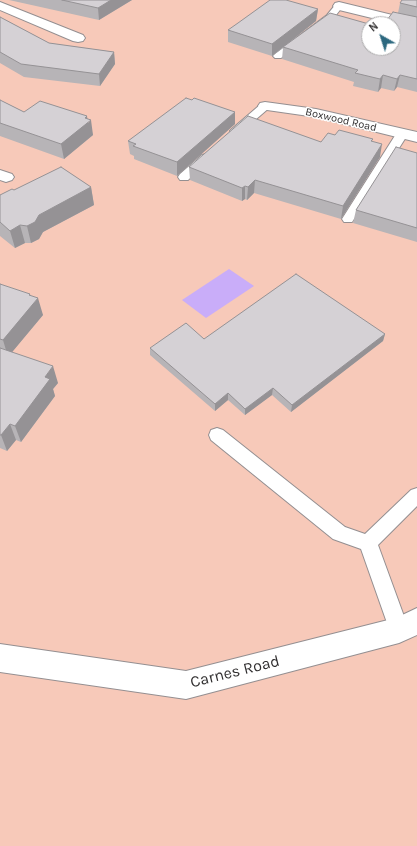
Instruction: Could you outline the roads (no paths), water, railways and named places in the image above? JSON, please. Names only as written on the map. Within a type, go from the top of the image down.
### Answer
[{"type":"street","points":[[0,6],[78,38]]},
{"type":"street","points":[[339,6],[417,25]]},
{"type":"street","name":"Boxwood Road","points":[[264,106],[316,113],[417,138]]},
{"type":"street","name":"Carnes Road","points":[[0,658],[186,685],[408,626]]},
{"type":"lane","points":[[278,56],[330,16],[339,6]]},
{"type":"lane","points":[[230,136],[264,106]]},
{"type":"lane","points":[[348,219],[402,134]]},
{"type":"lane","points":[[184,177],[213,151]]},
{"type":"lane","points":[[217,435],[340,533],[368,543],[408,626]]},
{"type":"lane","points":[[368,543],[417,495]]}]
